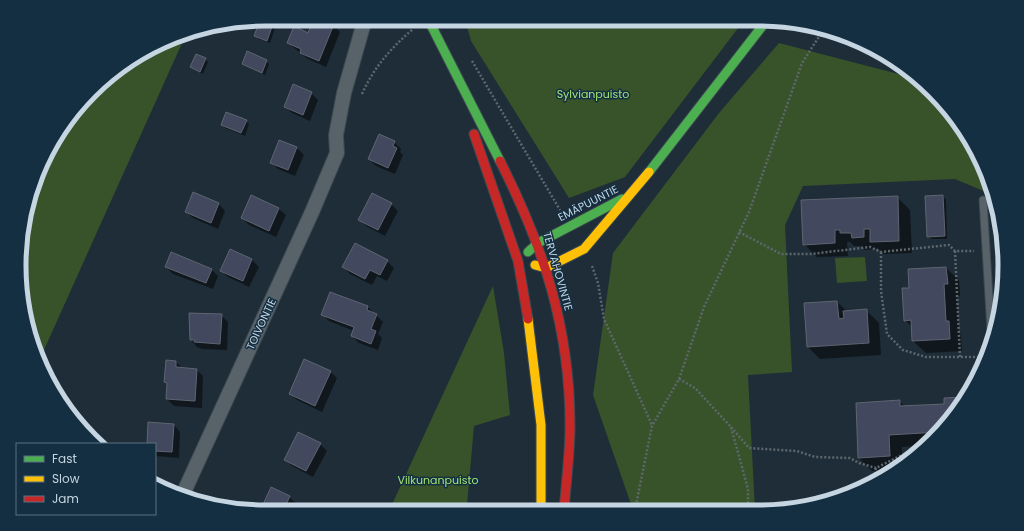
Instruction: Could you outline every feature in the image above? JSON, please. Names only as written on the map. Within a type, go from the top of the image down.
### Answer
[{"type":"main road","name":"TERVAHOVINTIE","points":[[431,26],[520,200],[538,243],[546,268],[560,323],[567,373],[570,426],[564,505]]},
{"type":"main road","name":"EMÄPUUNTIE","points":[[546,268],[584,249],[658,162],[762,26]]},
{"type":"main road","name":"TERVAHOVINTIE","points":[[447,59],[500,206],[518,261],[537,378],[541,425],[540,505]]},
{"type":"main road","name":"EMÄPUUNTIE","points":[[518,261],[538,243],[629,195]]},
{"type":"main road","points":[[518,261],[546,268]]},
{"type":"street","name":"TOIVONTIE","points":[[185,491],[309,219],[337,153],[336,135],[344,93],[363,26]]},
{"type":"lane","points":[[983,200],[991,320]]},
{"type":"path","points":[[361,95],[370,77],[384,56],[415,28]]},
{"type":"path","points":[[636,505],[652,426],[678,379],[704,306],[739,232],[775,143],[802,63],[821,34]]},
{"type":"path","points":[[471,58],[564,216]]},
{"type":"path","points":[[739,232],[781,254],[811,254],[870,248],[881,252],[949,245],[955,251],[960,358]]},
{"type":"path","points":[[955,251],[987,251]]},
{"type":"path","points":[[881,252],[881,291],[887,334],[902,350],[926,357],[980,357]]},
{"type":"path","points":[[592,264],[598,283],[604,319],[652,426]]},
{"type":"path","points":[[678,379],[695,388],[749,448],[797,451],[815,457],[850,458],[858,463],[876,468],[906,454]]},
{"type":"path","points":[[731,427],[748,489],[748,505]]},
{"type":"path","points":[[875,474],[876,468]]},
{"type":"green space","name":"Sylvianpuisto","points":[[467,26],[740,26],[625,177],[569,198],[471,41]]},
{"type":"green space","points":[[183,41],[43,353],[34,327],[28,297],[26,266],[28,234],[34,204],[44,174],[66,132],[96,96],[132,66],[174,44]]},
{"type":"green space","points":[[779,43],[905,76],[928,96],[958,132],[980,174],[986,192],[955,179],[803,186],[785,225],[792,372],[748,375],[755,505],[631,505],[593,395],[613,253],[719,113]]},
{"type":"green space","points":[[865,257],[867,281],[837,283],[835,258]]},
{"type":"green space","name":"Vilkunanpuisto","points":[[493,286],[504,353],[510,415],[474,426],[467,505],[392,505]]},
{"type":"building","points":[[272,26],[267,41],[254,36],[258,27]]},
{"type":"building","points":[[294,26],[308,33],[310,28],[304,26],[333,26],[319,61],[300,53],[301,49],[287,43]]},
{"type":"building","points":[[247,51],[267,60],[262,73],[242,64]]},
{"type":"building","points":[[196,54],[206,58],[200,72],[190,67]]},
{"type":"building","points":[[293,84],[312,92],[303,115],[284,107]]},
{"type":"building","points":[[226,112],[247,120],[241,133],[221,125]]},
{"type":"building","points":[[379,134],[395,141],[393,146],[397,148],[388,168],[368,159]]},
{"type":"building","points":[[279,140],[297,147],[288,170],[270,163]]},
{"type":"building","points":[[193,192],[219,203],[211,223],[185,212]]},
{"type":"building","points":[[372,193],[392,203],[378,230],[358,220]]},
{"type":"building","points":[[251,195],[279,208],[269,231],[241,218]]},
{"type":"building","points":[[943,195],[945,236],[927,237],[925,196]]},
{"type":"building","points":[[898,196],[899,241],[870,242],[870,229],[864,229],[864,237],[852,238],[851,233],[840,233],[840,230],[835,230],[835,243],[803,245],[801,200]]},
{"type":"building","points":[[355,243],[388,260],[380,275],[370,270],[365,279],[342,267]]},
{"type":"building","points":[[230,249],[252,259],[243,281],[220,271]]},
{"type":"building","points":[[171,252],[212,269],[206,283],[165,267]]},
{"type":"building","points":[[946,267],[948,284],[944,284],[946,321],[949,321],[950,339],[912,341],[911,320],[904,321],[902,288],[909,288],[908,269]]},
{"type":"building","points":[[330,292],[368,306],[367,310],[377,314],[371,329],[376,331],[371,344],[351,336],[354,327],[321,315]]},
{"type":"building","points":[[837,301],[839,319],[844,318],[843,311],[867,309],[869,343],[807,347],[804,303]]},
{"type":"building","points":[[189,313],[222,314],[220,344],[194,342],[195,340],[190,340]]},
{"type":"building","points":[[304,359],[331,371],[315,406],[289,394]]},
{"type":"building","points":[[166,360],[176,361],[176,367],[197,369],[195,401],[166,399],[167,383],[164,382]]},
{"type":"building","points":[[959,397],[930,433],[889,435],[890,456],[858,458],[856,403],[900,400],[900,406],[944,404],[944,398]]},
{"type":"building","points":[[148,422],[174,424],[172,452],[156,451],[156,443],[147,443]]},
{"type":"building","points":[[298,432],[321,443],[306,471],[284,460]]},
{"type":"building","points":[[271,487],[290,496],[286,505],[263,505]]},
{"type":"traffic: fast","points":[[432,26],[500,161]]},
{"type":"traffic: fast","points":[[649,172],[762,26]]},
{"type":"traffic: fast","points":[[528,252],[538,243],[622,199]]},
{"type":"traffic: slow","points":[[535,265],[546,268],[584,249],[649,172]]},
{"type":"traffic: slow","points":[[528,319],[541,425],[541,505]]},
{"type":"traffic: jam","points":[[474,134],[518,261],[528,319]]},
{"type":"traffic: jam","points":[[500,161],[530,225],[552,289],[559,322],[569,390],[569,458],[565,505]]}]
